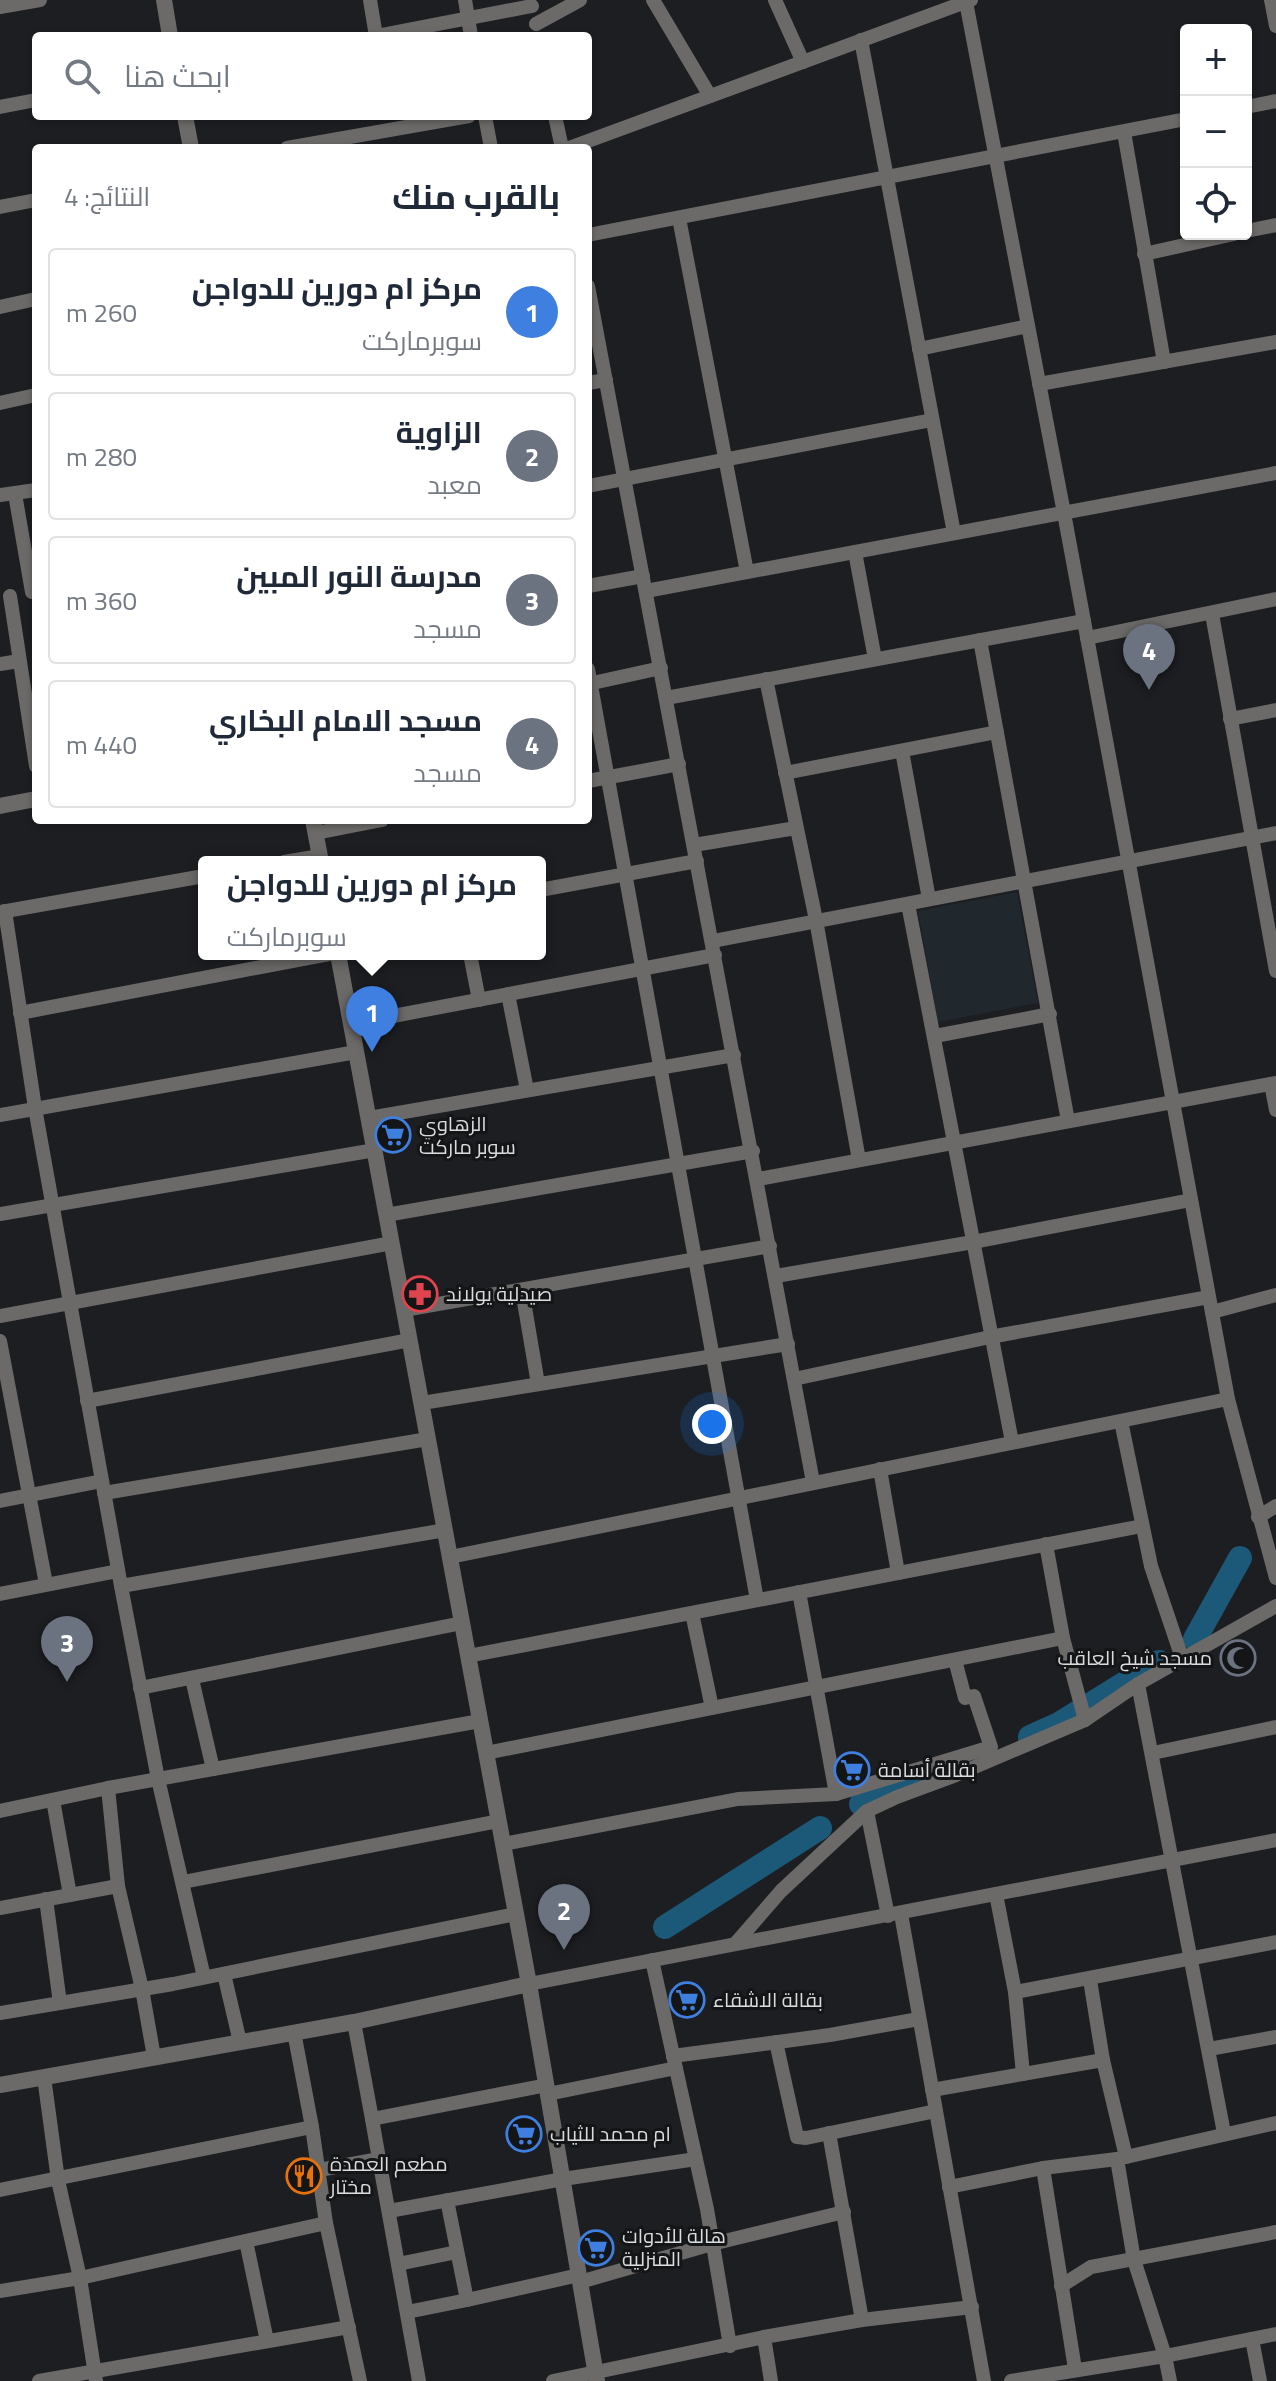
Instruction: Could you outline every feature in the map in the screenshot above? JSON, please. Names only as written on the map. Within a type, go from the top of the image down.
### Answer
[{"type":"street","points":[[0,7],[40,0]]},
{"type":"street","points":[[164,0],[169,32]]},
{"type":"street","points":[[370,0],[375,32]]},
{"type":"street","points":[[465,0],[470,32]]},
{"type":"street","points":[[399,32],[468,20],[532,3],[538,30],[580,0]]},
{"type":"street","points":[[653,0],[710,96]]},
{"type":"street","points":[[775,0],[803,62]]},
{"type":"street","points":[[1271,0],[1276,26]]},
{"type":"street","points":[[580,144],[968,1],[1228,1399],[1276,1576]]},
{"type":"street","points":[[861,40],[954,533]]},
{"type":"street","points":[[0,107],[32,101]]},
{"type":"street","points":[[1252,106],[1276,101]]},
{"type":"street","points":[[186,120],[190,144]]},
{"type":"street","points":[[310,144],[446,120]]},
{"type":"street","points":[[486,120],[490,144]]},
{"type":"street","points":[[556,120],[561,144]]},
{"type":"street","points":[[592,234],[1180,120]]},
{"type":"street","points":[[1124,132],[1164,362]]},
{"type":"street","points":[[0,207],[32,201]]},
{"type":"street","points":[[679,218],[747,572]]},
{"type":"street","points":[[1252,230],[1276,225]]},
{"type":"street","points":[[1144,254],[1207,240]]},
{"type":"street","points":[[0,307],[32,300]]},
{"type":"street","points":[[592,307],[813,1482]]},
{"type":"street","points":[[919,349],[1028,326]]},
{"type":"street","points":[[1039,384],[1276,342]]},
{"type":"street","points":[[592,382],[606,380]]},
{"type":"street","points":[[0,403],[32,396]]},
{"type":"street","points":[[592,485],[932,420]]},
{"type":"street","points":[[646,591],[1276,473]]},
{"type":"street","points":[[32,491],[8,495],[32,585]]},
{"type":"street","points":[[855,552],[875,659]]},
{"type":"street","points":[[592,585],[643,576]]},
{"type":"street","points":[[32,592],[5,598],[30,697],[32,720]]},
{"type":"street","points":[[1087,638],[1276,599]]},
{"type":"street","points":[[1212,614],[1275,961]]},
{"type":"street","points":[[666,698],[1084,621]]},
{"type":"street","points":[[980,640],[1068,1121]]},
{"type":"street","points":[[0,664],[19,661]]},
{"type":"street","points":[[592,678],[661,668]]},
{"type":"street","points":[[766,679],[816,920],[859,1160]]},
{"type":"street","points":[[592,694],[757,1600]]},
{"type":"street","points":[[1230,719],[1276,710]]},
{"type":"street","points":[[785,773],[997,732]]},
{"type":"street","points":[[902,751],[929,899]]},
{"type":"street","points":[[592,780],[679,764]]},
{"type":"street","points":[[0,806],[32,800]]},
{"type":"street","points":[[320,856],[315,826],[337,824]]},
{"type":"street","points":[[694,845],[796,828]]},
{"type":"street","points":[[351,1024],[642,968],[816,920],[1276,833]]},
{"type":"street","points":[[546,889],[697,861]]},
{"type":"street","points":[[198,877],[2,912],[69,1303],[140,1688],[204,1977]]},
{"type":"street","points":[[908,904],[1012,1442]]},
{"type":"street","points":[[20,1013],[298,960]]},
{"type":"street","points":[[339,960],[504,1844],[597,2376]]},
{"type":"street","points":[[471,960],[479,1000]]},
{"type":"street","points":[[508,994],[527,1090]]},
{"type":"street","points":[[935,1036],[1050,1014]]},
{"type":"street","points":[[0,1115],[356,1052]]},
{"type":"street","points":[[369,1118],[734,1055]]},
{"type":"street","points":[[758,1179],[1273,1084],[1276,1110]]},
{"type":"street","points":[[0,1214],[375,1150]]},
{"type":"street","points":[[386,1215],[753,1151]]},
{"type":"street","points":[[776,1276],[1191,1200]]},
{"type":"street","points":[[0,1316],[392,1243]]},
{"type":"street","points":[[404,1310],[770,1246]]},
{"type":"street","points":[[522,1290],[538,1384]]},
{"type":"street","points":[[794,1379],[990,1337],[1276,1295]]},
{"type":"street","points":[[87,1401],[410,1340]]},
{"type":"street","points":[[0,1341],[46,1584]]},
{"type":"street","points":[[422,1403],[788,1344]]},
{"type":"street","points":[[450,1557],[1228,1399]]},
{"type":"street","points":[[1121,1421],[1151,1566],[1182,1658]]},
{"type":"street","points":[[0,1501],[27,1494],[103,1487],[428,1439]]},
{"type":"street","points":[[880,1469],[898,1573]]},
{"type":"street","points":[[1258,1517],[1276,1506]]},
{"type":"street","points":[[468,1656],[1142,1526]]},
{"type":"street","points":[[0,1594],[46,1584],[120,1578],[445,1530]]},
{"type":"street","points":[[1046,1544],[1063,1638],[1085,1720]]},
{"type":"street","points":[[799,1592],[836,1794]]},
{"type":"street","points":[[735,1944],[781,1891],[867,1811],[1085,1720],[1138,1684],[1276,1606]]},
{"type":"street","points":[[692,1613],[712,1708]]},
{"type":"street","points":[[140,1688],[462,1623]]},
{"type":"street","points":[[486,1753],[1063,1638]]},
{"type":"street","points":[[504,1844],[738,1799],[836,1794],[991,1747],[974,1696],[965,1698],[955,1660]]},
{"type":"street","points":[[192,1679],[213,1769]]},
{"type":"street","points":[[1138,1684],[1224,2133]]},
{"type":"street","points":[[0,1811],[108,1788],[480,1721]]},
{"type":"street","points":[[1153,1753],[1276,1727]]},
{"type":"street","points":[[108,1788],[118,1886],[154,2057]]},
{"type":"street","points":[[53,1800],[70,1895]]},
{"type":"street","points":[[867,1811],[919,2019],[984,2381]]},
{"type":"street","points":[[183,1882],[499,1821]]},
{"type":"street","points":[[0,2085],[354,2022],[529,1984],[1276,1840]]},
{"type":"street","points":[[0,1908],[118,1886]]},
{"type":"street","points":[[996,1894],[1015,1992],[1023,2074]]},
{"type":"street","points":[[46,1899],[60,2003]]},
{"type":"street","points":[[0,2013],[224,1974],[516,1914]]},
{"type":"street","points":[[1015,1992],[1276,1942]]},
{"type":"street","points":[[652,1960],[696,2159],[730,2346]]},
{"type":"street","points":[[224,1974],[240,2042]]},
{"type":"street","points":[[1090,1980],[1122,2158],[1134,2260],[1170,2381]]},
{"type":"street","points":[[372,2119],[547,2089],[776,2042],[919,2019]]},
{"type":"street","points":[[354,2022],[419,2381]]},
{"type":"street","points":[[294,2032],[326,2223],[360,2381]]},
{"type":"street","points":[[1209,2049],[1276,2037]]},
{"type":"street","points":[[776,2042],[797,2137],[806,2138],[936,2111]]},
{"type":"street","points":[[932,2090],[1103,2060]]},
{"type":"street","points":[[44,2077],[58,2180],[80,2278],[95,2376]]},
{"type":"street","points":[[949,2187],[1043,2168],[1122,2158],[1276,2123]]},
{"type":"street","points":[[0,2190],[312,2127]]},
{"type":"street","points":[[829,2133],[862,2320]]},
{"type":"street","points":[[319,2170],[379,2159]]},
{"type":"street","points":[[389,2211],[563,2179],[696,2159]]},
{"type":"street","points":[[1043,2168],[1075,2369]]},
{"type":"street","points":[[447,2200],[467,2300]]},
{"type":"street","points":[[407,2312],[580,2278],[844,2212]]},
{"type":"street","points":[[0,2291],[80,2278],[326,2223]]},
{"type":"street","points":[[1061,2286],[1091,2267],[1276,2232]]},
{"type":"street","points":[[246,2241],[267,2341]]},
{"type":"street","points":[[398,2264],[457,2252]]},
{"type":"street","points":[[553,2381],[597,2376],[764,2337],[862,2320],[972,2307]]},
{"type":"street","points":[[39,2381],[95,2376],[349,2327]]},
{"type":"street","points":[[1011,2381],[1276,2334]]},
{"type":"street","points":[[764,2337],[771,2381]]},
{"type":"street","points":[[1252,2339],[1260,2381]]},
{"type":"shaded area","points":[[1017,892],[1038,1003],[938,1022],[918,911]]},
{"type":"waterway","points":[[1195,1639],[1240,1558]]},
{"type":"waterway","points":[[1030,1737],[1059,1724],[1159,1662]]},
{"type":"waterway","points":[[861,1804],[915,1784]]},
{"type":"waterway","points":[[665,1927],[820,1828]]},
{"type":"place","name":"مسجد الامام البخاري","points":[[1149,690]]},
{"type":"place","name":"مركز ام دورين للدواجن","points":[[372,1052]]},
{"type":"place","name":"الزهاوي سوبر ماركت","points":[[393,1135]]},
{"type":"place","name":"صيدلية يولاند","points":[[420,1294]]},
{"type":"place","name":"مسجد شيخ العاقب","points":[[1238,1658]]},
{"type":"place","name":"مدرسة النور المبين","points":[[67,1682]]},
{"type":"place","name":"بقالة أسامة","points":[[852,1770]]},
{"type":"place","name":"الزاوية","points":[[564,1950]]},
{"type":"place","name":"بقالة الاشقاء","points":[[687,2000]]},
{"type":"place","name":"ام محمد للثياب","points":[[524,2134]]},
{"type":"place","name":"مطعم العمدة مختار","points":[[304,2176]]},
{"type":"place","name":"هالة للأدوات المنزلية","points":[[596,2248]]}]
